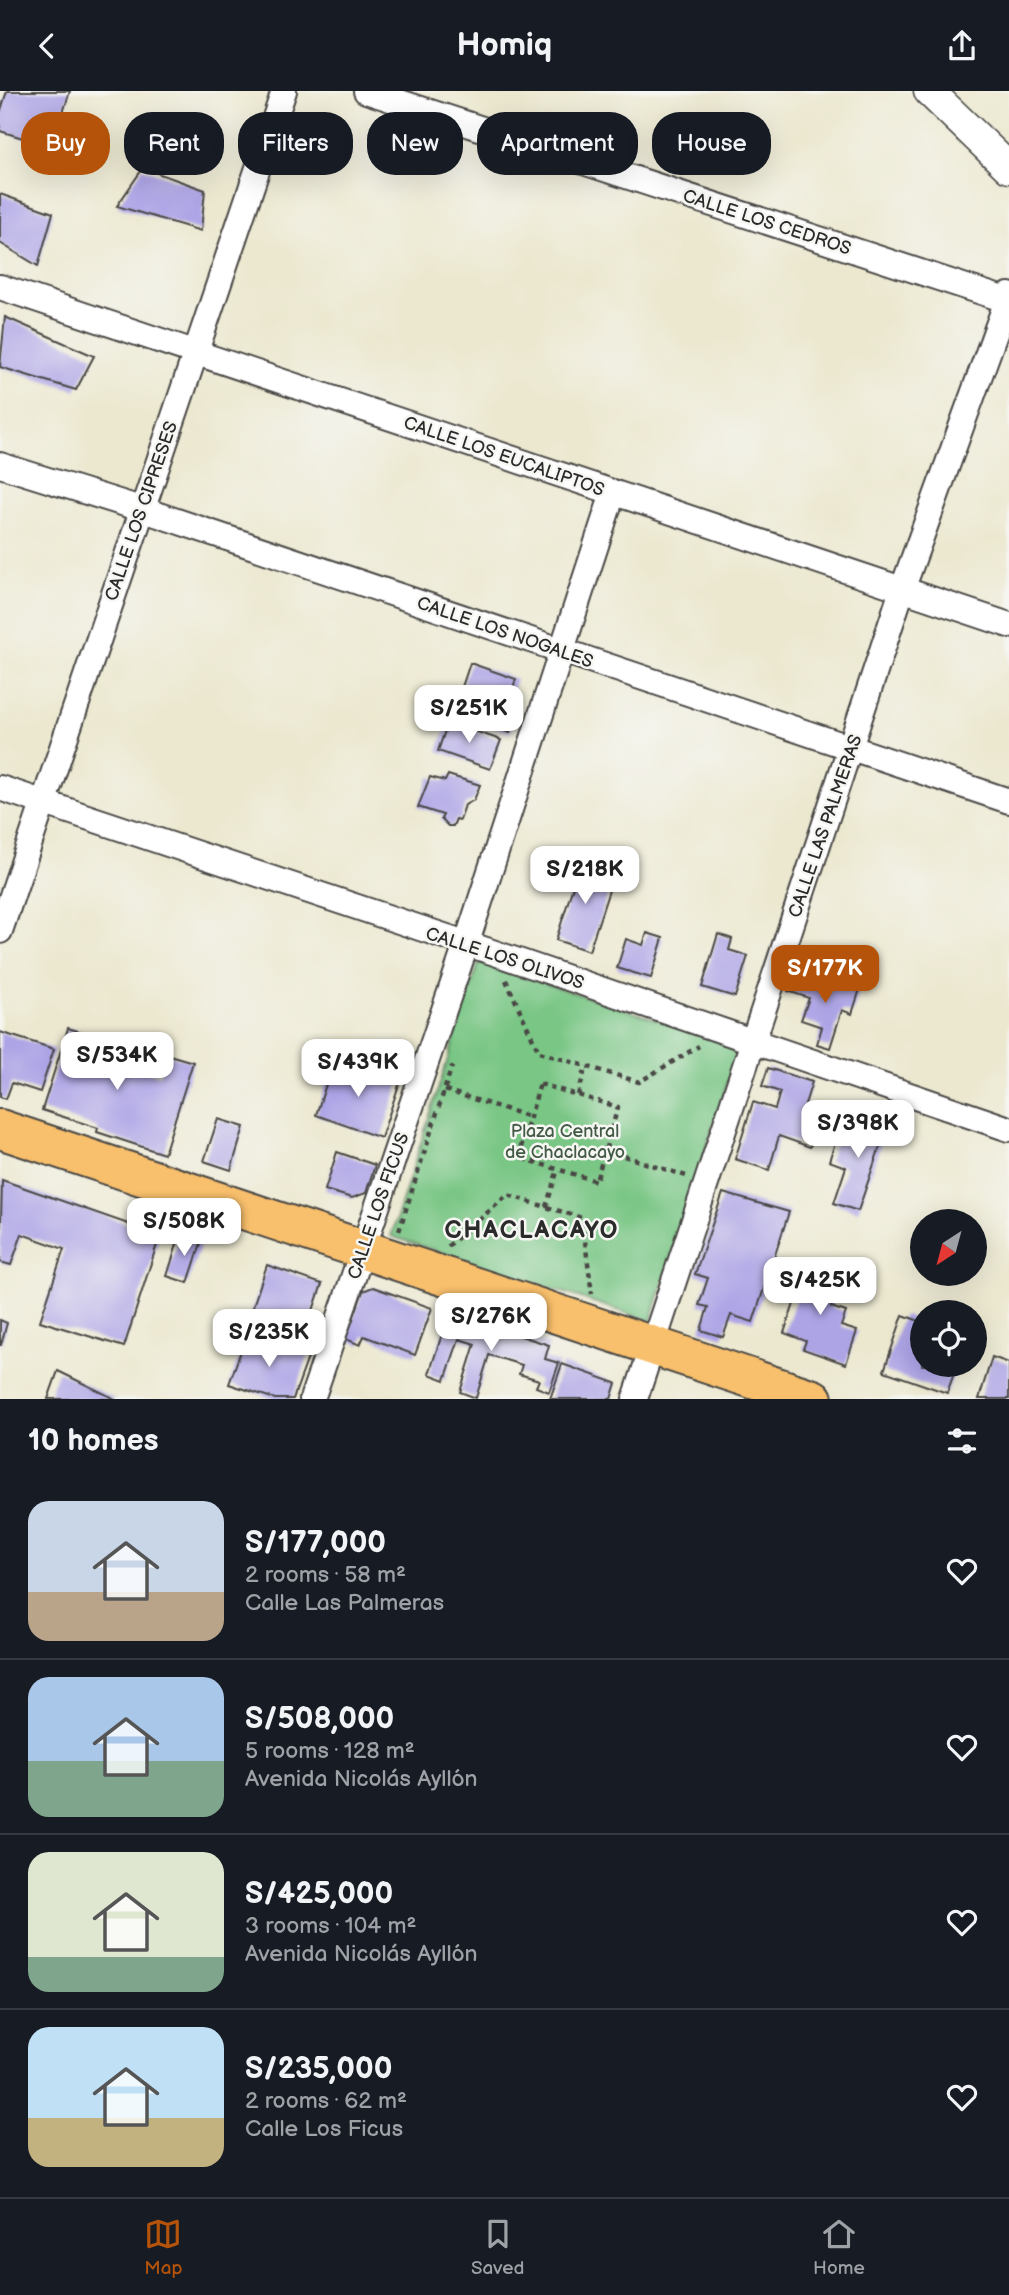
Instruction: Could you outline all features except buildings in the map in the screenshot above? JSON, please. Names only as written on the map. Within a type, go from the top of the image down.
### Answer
[{"type":"highway","points":[[0,1129],[813,1399]]},
{"type":"street","name":"CALLE LOS CIPRESES","points":[[0,931],[41,802],[197,353],[284,91]]},
{"type":"street","name":"CALLE LOS CEDROS","points":[[366,91],[1008,298]]},
{"type":"street","points":[[929,91],[1009,168]]},
{"type":"street","name":"CALLE LOS EUCALIPTOS","points":[[0,287],[1009,625]]},
{"type":"street","name":"CALLE LAS PALMERAS","points":[[635,1399],[902,590],[1008,298]]},
{"type":"street","name":"CALLE LOS NOGALES","points":[[0,465],[141,509],[1009,801]]},
{"type":"street","name":"CALLE LOS FICUS","points":[[312,1399],[467,945],[613,493]]},
{"type":"street","name":"CALLE LOS OLIVOS","points":[[0,788],[1009,1129]]},
{"type":"path","points":[[517,981],[505,977],[539,1052],[639,1082],[706,1042],[694,1038]]},
{"type":"path","points":[[411,1235],[399,1232],[453,1063]]},
{"type":"path","points":[[578,1095],[586,1066]]},
{"type":"path","points":[[540,1084],[618,1107],[596,1181],[518,1157],[530,1117],[540,1084]]},
{"type":"path","points":[[445,1090],[530,1117]]},
{"type":"path","points":[[605,1150],[690,1178]]},
{"type":"path","points":[[546,1207],[558,1169]]},
{"type":"path","points":[[460,1251],[446,1247],[508,1195],[582,1218],[592,1294]]},
{"type":"path","points":[[579,1290],[603,1298]]},
{"type":"green space","name":"Plaza Central de Chaclacayo","points":[[479,962],[739,1046],[651,1321],[391,1236]]},
{"type":"district","name":"CHACLACAYO","points":[[532,1230]]}]
